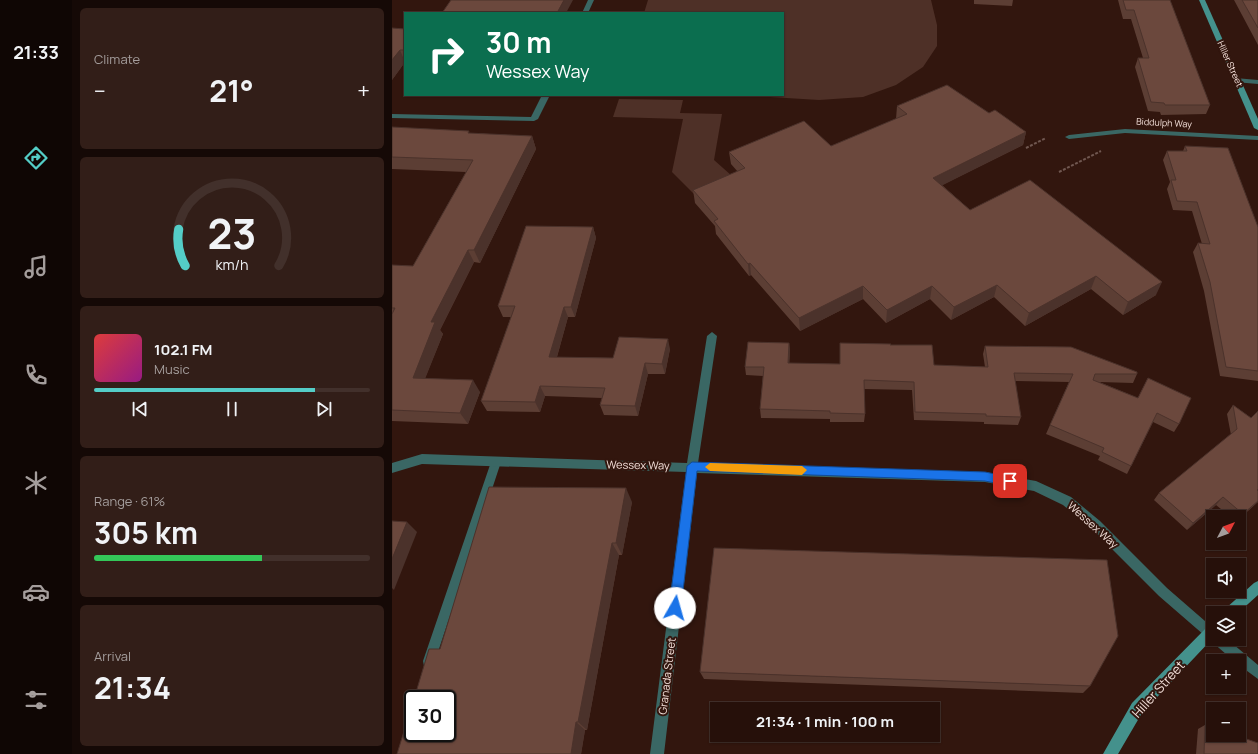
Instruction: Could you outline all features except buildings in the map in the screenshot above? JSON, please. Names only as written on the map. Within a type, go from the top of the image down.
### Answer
[{"type":"street","points":[[585,12],[591,0]]},
{"type":"street","name":"Hiller Street","points":[[1202,0],[1258,128]]},
{"type":"street","points":[[1238,80],[1258,82]]},
{"type":"street","points":[[392,116],[534,119],[546,96]]},
{"type":"street","name":"Biddulph Way","points":[[1069,137],[1125,132],[1258,138]]},
{"type":"street","name":"Granada Street","points":[[657,754],[692,466],[712,336]]},
{"type":"street","name":"Wessex Way","points":[[392,468],[422,459],[692,466],[985,477],[1036,486],[1067,501],[1096,525],[1163,592],[1206,628]]},
{"type":"street","points":[[426,670],[496,462]]},
{"type":"street","points":[[1237,606],[1258,587]]},
{"type":"street","name":"Hiller Street","points":[[1110,754],[1137,708],[1206,641]]},
{"type":"street","name":"Wessex Way","points":[[1227,646],[1258,672]]},
{"type":"path","points":[[1026,148],[1046,138]]},
{"type":"path","points":[[1059,172],[1104,149]]},
{"type":"shaded area","points":[[648,0],[931,0],[937,25],[937,46],[923,67],[896,85],[863,97],[819,100],[752,96],[784,96],[784,12],[644,12]]},
{"type":"shaded area","points":[[619,99],[683,100],[680,113],[722,114],[714,160],[732,176],[694,194],[672,172],[683,119],[613,117]]},
{"type":"slow traffic","points":[[710,467],[802,470]]},
{"type":"route","points":[[675,608],[692,466],[985,477],[1010,481]]}]
